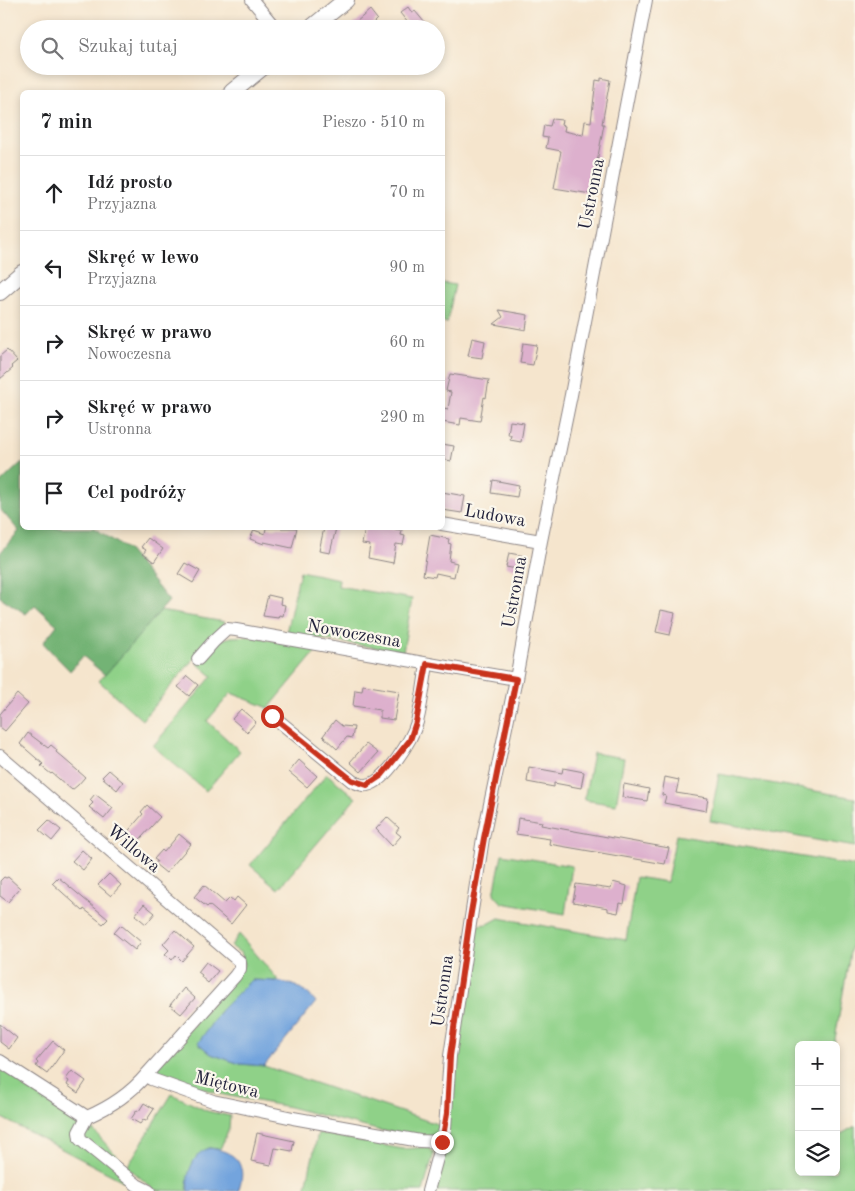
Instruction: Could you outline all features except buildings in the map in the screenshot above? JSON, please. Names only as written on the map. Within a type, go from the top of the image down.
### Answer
[{"type":"main road","points":[[321,20],[346,0]]},
{"type":"main road","points":[[234,90],[253,75]]},
{"type":"main road","points":[[1,288],[20,274]]},
{"type":"street","points":[[252,0],[269,20]]},
{"type":"street","name":"Ustronna","points":[[428,1191],[442,1142],[447,1113],[450,1056],[470,918],[484,838],[571,396],[646,0]]},
{"type":"street","name":"Ludowa","points":[[445,525],[541,541]]},
{"type":"street","name":"Nowoczesna","points":[[198,659],[227,630],[516,679]]},
{"type":"street","points":[[269,713],[352,780],[367,785],[382,775],[410,740],[416,722],[427,664]]},
{"type":"street","name":"Willowa","points":[[0,756],[240,962],[240,969],[235,976],[146,1075]]},
{"type":"street","points":[[0,1061],[87,1117]]},
{"type":"street","points":[[146,1075],[139,1084],[114,1103],[87,1117],[79,1132],[80,1139],[137,1185],[148,1191]]},
{"type":"street","name":"Miętowa","points":[[146,1075],[188,1093],[213,1101],[293,1118],[420,1141],[442,1142]]},
{"type":"green space","points":[[445,283],[455,285],[447,323],[445,322]]},
{"type":"green space","points":[[20,464],[20,530],[97,530],[127,549],[169,601],[105,675],[83,656],[70,671],[43,643],[57,625],[35,605],[26,614],[0,597],[0,553],[19,531],[0,509],[0,483]]},
{"type":"green space","points":[[300,571],[339,579],[338,586],[412,599],[403,652],[286,633]]},
{"type":"green space","points":[[160,611],[225,622],[142,720],[99,681]]},
{"type":"green space","points":[[251,636],[318,649],[269,708],[231,693],[207,721],[240,751],[206,791],[153,746],[212,676],[198,664],[218,641],[231,637]]},
{"type":"green space","points":[[593,753],[624,758],[616,805],[584,800]]},
{"type":"green space","points":[[327,774],[356,798],[278,889],[250,865]]},
{"type":"green space","points":[[719,774],[855,798],[855,847],[710,821]]},
{"type":"green space","points":[[676,835],[855,866],[855,924],[835,1041],[795,1041],[795,1176],[840,1176],[840,1135],[855,1126],[855,1191],[433,1191],[476,925],[488,924],[499,918],[626,940],[636,877],[667,882]]},
{"type":"green space","points":[[502,854],[572,866],[565,914],[502,903],[494,894]]},
{"type":"green space","points":[[239,934],[279,981],[251,980],[221,1010],[199,1043],[211,1054],[240,1064],[264,1066],[440,1125],[438,1131],[430,1138],[377,1130],[289,1107],[224,1095],[194,1086],[176,1085],[155,1075],[155,1070],[244,965],[242,954],[231,946]]},
{"type":"green space","points":[[0,1067],[94,1131],[127,1167],[172,1094],[207,1111],[230,1116],[229,1129],[220,1149],[209,1148],[187,1187],[189,1191],[154,1190],[128,1167],[125,1182],[0,1117]]},
{"type":"green space","points":[[318,1133],[403,1149],[428,1147],[434,1153],[423,1191],[305,1191]]},
{"type":"water","points":[[251,980],[287,983],[302,989],[316,1002],[264,1066],[240,1064],[211,1054],[198,1043],[221,1010]]},
{"type":"water","points":[[209,1148],[226,1152],[237,1160],[241,1166],[242,1173],[238,1191],[189,1191],[187,1181],[192,1165],[201,1152]]},
{"type":"route","points":[[272,716],[352,780],[367,785],[382,775],[410,740],[416,722],[427,664],[516,679],[470,918],[450,1056],[447,1113],[442,1142]]}]
